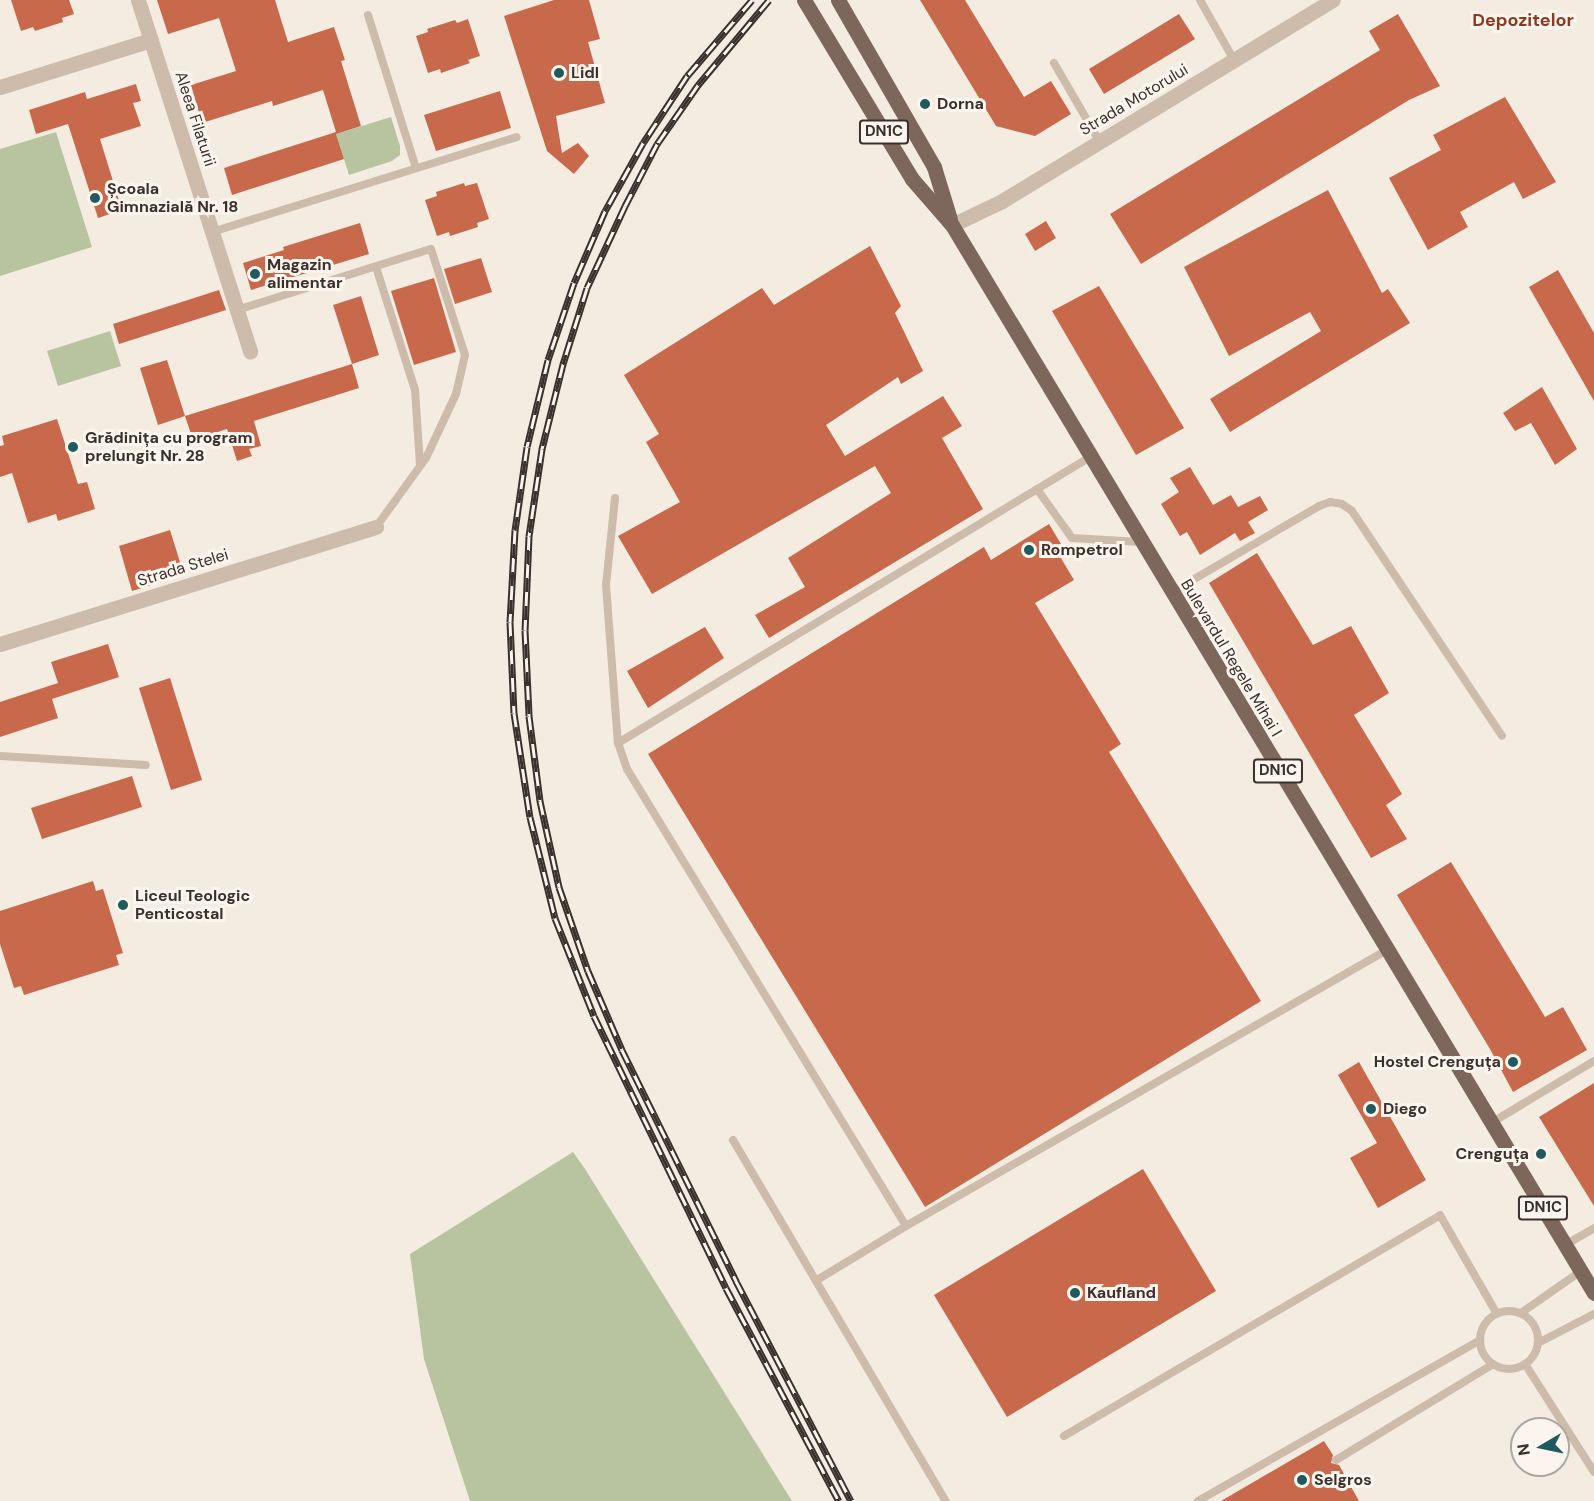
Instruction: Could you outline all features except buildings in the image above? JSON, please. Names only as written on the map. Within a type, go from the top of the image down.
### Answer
[{"type":"main road","name":"Bulevardul Regele Mihai I","points":[[804,0],[912,179],[952,225],[1594,1293]]},
{"type":"main road","name":"Bulevardul Regele Mihai I","points":[[838,0],[934,167],[952,225]]},
{"type":"street","name":"Aleea Filaturii","points":[[138,0],[250,352]]},
{"type":"street","name":"Strada Motorului","points":[[952,225],[1002,201],[1333,0]]},
{"type":"street","points":[[0,87],[151,40]]},
{"type":"street","name":"Strada Stelei","points":[[0,644],[376,527]]},
{"type":"lane","points":[[1200,0],[1234,60]]},
{"type":"lane","points":[[368,15],[416,168]]},
{"type":"lane","points":[[1054,63],[1100,142]]},
{"type":"lane","points":[[212,232],[517,137]]},
{"type":"lane","points":[[237,310],[432,249],[461,335],[465,355],[456,394],[420,465],[376,527]]},
{"type":"lane","points":[[376,267],[415,390],[420,465]]},
{"type":"lane","points":[[618,743],[1090,457]]},
{"type":"lane","points":[[1037,489],[1072,538],[1141,542]]},
{"type":"lane","points":[[615,498],[606,585],[618,743],[627,770],[906,1226]]},
{"type":"lane","points":[[1171,592],[1320,506],[1330,502],[1342,504],[1352,511],[1502,736]]},
{"type":"lane","points":[[0,756],[146,765]]},
{"type":"lane","points":[[817,1280],[906,1226],[1387,950]]},
{"type":"lane","points":[[1491,1123],[1594,1061]]},
{"type":"lane","points":[[733,1140],[946,1501]]},
{"type":"lane","points":[[1064,1436],[1440,1215],[1497,1314]]},
{"type":"lane","points":[[1565,1245],[1594,1228]]},
{"type":"lane","points":[[1521,1313],[1581,1271]]},
{"type":"lane","points":[[1506,1311],[1521,1313],[1531,1320],[1537,1330],[1538,1343],[1534,1355],[1526,1364],[1509,1369],[1493,1364],[1484,1354],[1480,1340],[1483,1326],[1497,1314],[1506,1311]]},
{"type":"lane","points":[[1538,1343],[1594,1314]]},
{"type":"lane","points":[[1198,1501],[1480,1340]]},
{"type":"lane","points":[[1336,1460],[1493,1364]]},
{"type":"lane","points":[[1526,1364],[1594,1472]]},
{"type":"green space","points":[[391,117],[400,146],[400,155],[392,161],[349,175],[336,134]]},
{"type":"green space","points":[[56,132],[92,247],[0,276],[0,149]]},
{"type":"green space","points":[[110,331],[121,366],[58,386],[47,351]]},
{"type":"green space","points":[[573,1152],[792,1501],[470,1501],[424,1359],[410,1254]]},
{"type":"railway","points":[[752,0],[687,76],[643,143],[605,211],[574,283],[548,360],[527,447],[515,530],[510,622],[514,713],[530,817],[555,918],[594,1016],[726,1288],[839,1501]]},
{"type":"railway","points":[[769,0],[698,85],[657,144],[587,288],[563,364],[542,449],[529,536],[525,630],[529,716],[540,801],[559,887],[588,971],[622,1050],[736,1281],[851,1501]]},
{"type":"place","name":"Lidl","points":[[559,73]]},
{"type":"place","name":"Dorna","points":[[925,104]]},
{"type":"place","name":"Școala Gimnazială Nr. 18","points":[[95,198]]},
{"type":"place","name":"Magazin alimentar","points":[[255,274]]},
{"type":"place","name":"Grădinița cu program prelungit Nr. 28","points":[[73,447]]},
{"type":"place","name":"Rompetrol","points":[[1029,550]]},
{"type":"place","name":"Liceul Teologic Penticostal","points":[[123,905]]},
{"type":"place","name":"Hostel Crenguța","points":[[1513,1062]]},
{"type":"place","name":"Diego","points":[[1371,1109]]},
{"type":"place","name":"Crenguța","points":[[1541,1154]]},
{"type":"place","name":"Kaufland","points":[[1075,1293]]},
{"type":"place","name":"Selgros","points":[[1302,1480]]},
{"type":"district","name":"Depozitelor","points":[[1523,20]]}]
